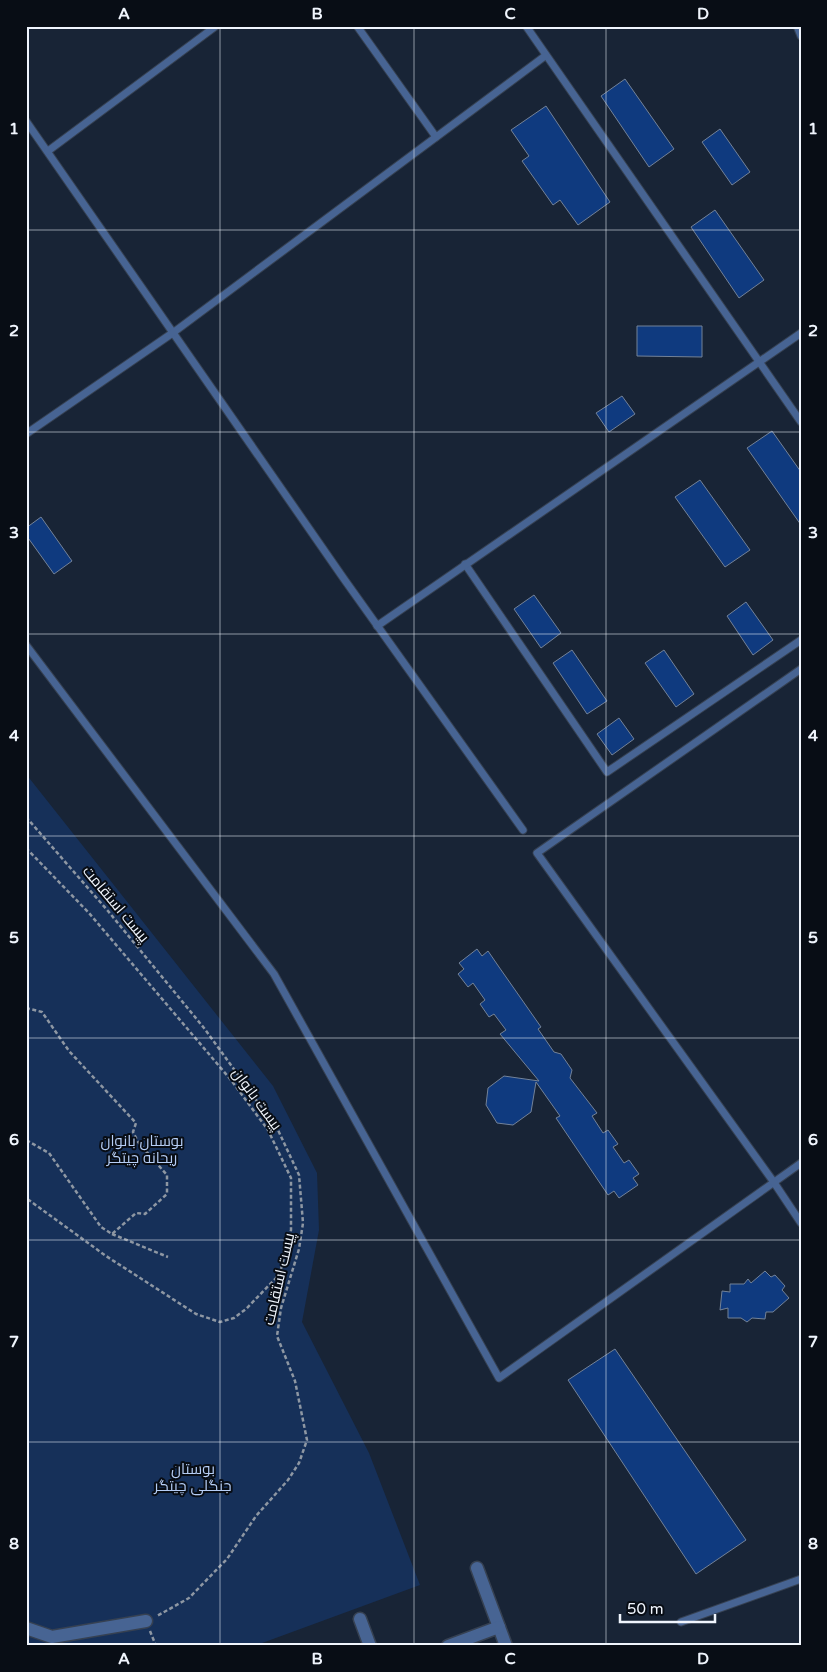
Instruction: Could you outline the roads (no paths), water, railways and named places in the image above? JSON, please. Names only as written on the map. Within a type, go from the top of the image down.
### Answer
[{"type":"street","points":[[477,1568],[506,1646]]},
{"type":"street","points":[[360,1619],[370,1646]]},
{"type":"street","points":[[26,1628],[52,1637],[146,1621]]},
{"type":"street","points":[[448,1646],[499,1627]]},
{"type":"lane","points":[[48,152],[216,26]]},
{"type":"lane","points":[[357,26],[436,137]]},
{"type":"lane","points":[[526,26],[545,56],[801,422]]},
{"type":"lane","points":[[797,26],[801,36]]},
{"type":"lane","points":[[26,434],[174,332],[545,56]]},
{"type":"lane","points":[[26,121],[377,626],[523,830]]},
{"type":"lane","points":[[377,626],[801,333]]},
{"type":"lane","points":[[465,564],[607,772],[801,640]]},
{"type":"lane","points":[[26,645],[274,974],[499,1378],[773,1181],[801,1163]]},
{"type":"lane","points":[[801,669],[537,853],[773,1181],[801,1223]]},
{"type":"lane","points":[[681,1622],[801,1579]]},
{"type":"park label","name":"بوستان بانوان ریحانه چیتگر","points":[[142,1150]]},
{"type":"park label","name":"بوستان جنگلی چیتگر","points":[[193,1478]]}]
